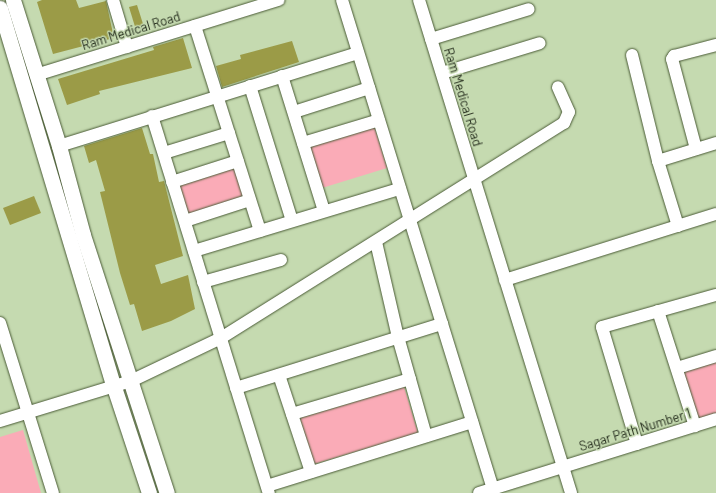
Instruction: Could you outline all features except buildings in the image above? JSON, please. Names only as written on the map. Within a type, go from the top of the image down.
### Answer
[{"type":"street","points":[[13,0],[59,146],[83,235],[167,493]]},
{"type":"street","name":"Ram Medical Road","points":[[36,75],[195,26],[241,6],[279,0]]},
{"type":"street","points":[[342,0],[492,489]]},
{"type":"street","name":"Ram Medical Road","points":[[419,0],[571,493]]},
{"type":"street","points":[[116,1],[128,47]]},
{"type":"street","points":[[0,8],[5,44],[149,493]]},
{"type":"street","points":[[431,39],[529,9]]},
{"type":"street","points":[[195,26],[260,231]]},
{"type":"street","points":[[442,73],[540,43]]},
{"type":"street","points":[[696,149],[672,59],[674,56],[716,45]]},
{"type":"street","points":[[59,146],[358,53]]},
{"type":"street","points":[[632,55],[658,161],[678,226]]},
{"type":"street","points":[[282,76],[324,211]]},
{"type":"street","points":[[250,86],[292,221]]},
{"type":"street","points":[[0,421],[113,384],[131,381],[221,338],[564,123],[569,112],[558,87]]},
{"type":"street","points":[[294,112],[369,88]]},
{"type":"street","points":[[152,116],[268,490],[311,472],[472,422]]},
{"type":"street","points":[[303,143],[378,120]]},
{"type":"street","points":[[164,153],[229,133]]},
{"type":"street","points":[[658,161],[716,143]]},
{"type":"street","points":[[172,182],[238,162]]},
{"type":"street","points":[[194,250],[400,189]]},
{"type":"street","points":[[185,221],[250,200]]},
{"type":"street","points":[[505,280],[716,214]]},
{"type":"street","points":[[376,242],[398,337],[426,436]]},
{"type":"street","points":[[204,282],[281,260]]},
{"type":"street","points":[[637,444],[602,327],[716,295]]},
{"type":"street","points":[[658,311],[695,426]]},
{"type":"street","points":[[0,322],[52,493]]},
{"type":"street","points":[[236,388],[442,324]]},
{"type":"street","points":[[677,368],[716,356]]},
{"type":"street","points":[[279,375],[311,472]]},
{"type":"street","points":[[292,414],[410,379]]},
{"type":"street","name":"Sagar Path Number 1","points":[[479,493],[716,419]]},
{"type":"shaded area","points":[[374,126],[387,168],[322,188],[308,145]]},
{"type":"shaded area","points":[[234,167],[244,198],[188,215],[178,185]]},
{"type":"shaded area","points":[[716,361],[716,414],[698,420],[683,371]]},
{"type":"shaded area","points":[[404,387],[418,433],[314,464],[300,418]]},
{"type":"shaded area","points":[[23,430],[41,493],[0,493],[0,437]]}]
